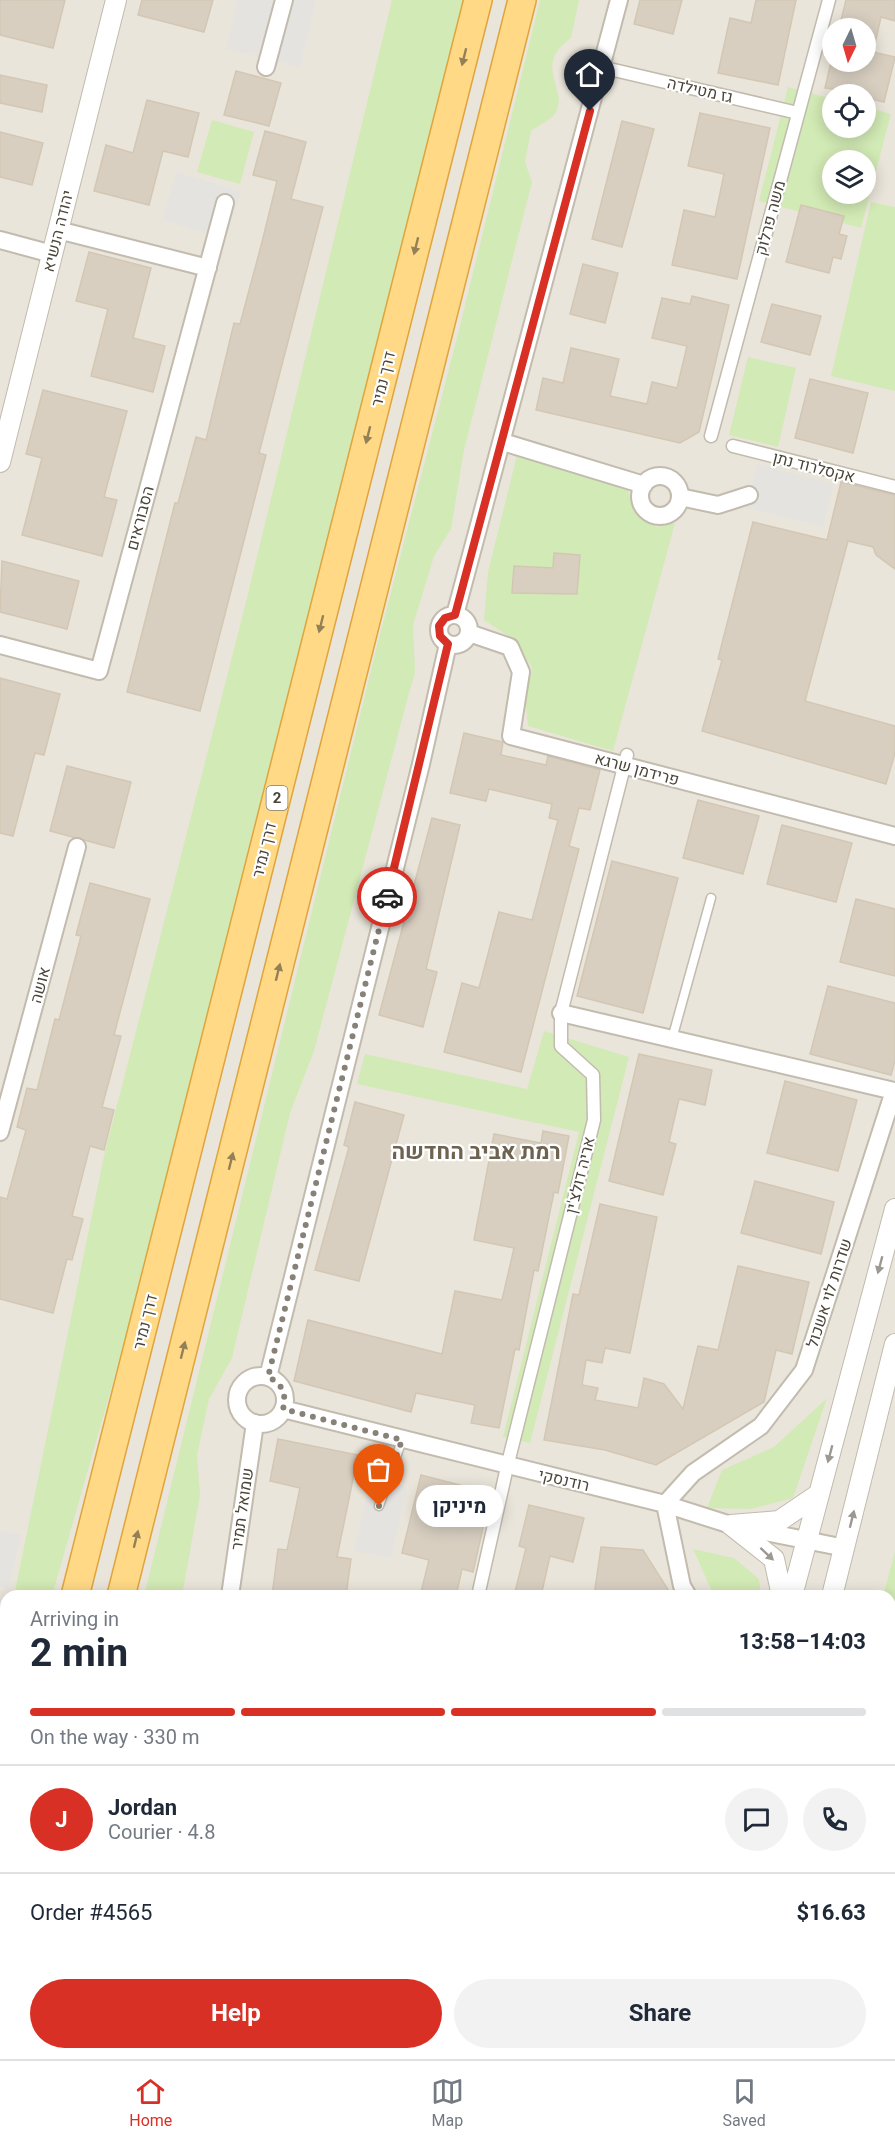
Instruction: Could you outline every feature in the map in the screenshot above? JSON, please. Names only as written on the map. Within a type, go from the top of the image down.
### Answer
[{"type":"highway","name":"דרך נמיר","points":[[77,1590],[478,0]]},
{"type":"highway","points":[[123,1590],[522,0]]},
{"type":"street","name":"יהודה הנשיא","points":[[0,462],[116,0]]},
{"type":"street","points":[[266,67],[284,0]]},
{"type":"street","points":[[455,615],[503,442],[619,0]]},
{"type":"street","name":"משה פרלוק","points":[[711,436],[829,0]]},
{"type":"street","name":"גז מטילדה","points":[[601,67],[798,113]]},
{"type":"street","name":"הסבוראים","points":[[0,645],[99,671],[225,203]]},
{"type":"street","points":[[58,230],[208,268]]},
{"type":"street","points":[[0,240],[52,254]]},
{"type":"street","points":[[503,442],[644,485]]},
{"type":"street","name":"אקסלרוד נתן","points":[[734,446],[895,487]]},
{"type":"street","points":[[654,478],[667,478],[677,485],[680,497],[679,503],[664,516],[651,514],[646,510],[641,498],[644,485],[654,478]]},
{"type":"street","points":[[680,497],[718,506],[749,495]]},
{"type":"street","points":[[455,615],[467,623],[469,633],[461,643],[448,644],[440,636],[439,626],[445,618],[455,615]]},
{"type":"street","name":"פרידמן שרגא","points":[[469,633],[510,646],[521,672],[511,736],[626,760],[895,836]]},
{"type":"street","points":[[268,1377],[421,764],[448,644]]},
{"type":"street","name":"אריה דולצ'ין","points":[[479,1590],[507,1467],[594,1120],[593,1075],[561,1046],[561,1013],[626,760]]},
{"type":"street","name":"אושה","points":[[1,1126],[77,847]]},
{"type":"street","points":[[561,1013],[672,1040]]},
{"type":"street","name":"שדרות לוי אשכול","points":[[665,1504],[693,1473],[761,1426],[804,1370],[894,1091],[672,1040]]},
{"type":"street","points":[[794,1590],[895,1209]]},
{"type":"street","points":[[834,1590],[895,1344]]},
{"type":"street","points":[[268,1377],[280,1385],[284,1392],[283,1409],[271,1422],[255,1423],[241,1413],[238,1406],[239,1389],[251,1378],[268,1377]]},
{"type":"street","name":"רודנסקי","points":[[283,1409],[507,1467],[665,1504],[731,1525],[845,1548]]},
{"type":"street","name":"שמואל תמיר","points":[[231,1590],[255,1423]]},
{"type":"street","points":[[731,1525],[779,1521],[819,1494]]},
{"type":"street","points":[[665,1504],[684,1590]]},
{"type":"street","points":[[731,1525],[774,1559],[781,1590]]},
{"type":"lane","points":[[672,1040],[711,898]]},
{"type":"lane","points":[[379,1506],[402,1440]]},
{"type":"shaded area","points":[[0,0],[895,0],[895,1590],[0,1590]]},
{"type":"shaded area","points":[[237,0],[316,0],[300,67],[226,49]]},
{"type":"shaded area","points":[[176,172],[241,191],[226,239],[162,220]]},
{"type":"shaded area","points":[[757,464],[834,484],[823,527],[746,508]]},
{"type":"shaded area","points":[[372,1477],[407,1488],[391,1558],[354,1551]]},
{"type":"shaded area","points":[[0,1530],[21,1535],[8,1589],[0,1587]]},
{"type":"green space","points":[[392,0],[465,0],[174,1168],[54,1590],[15,1590],[104,1156],[244,610]]},
{"type":"green space","points":[[540,0],[579,0],[571,38],[559,48],[552,68],[558,106],[552,117],[531,131],[525,162],[532,182],[464,450],[451,529],[434,556],[413,625],[415,673],[314,1051],[290,1113],[232,1358],[209,1399],[197,1455],[200,1495],[183,1590],[145,1590],[377,646],[457,338]]},
{"type":"green space","points":[[788,87],[822,96],[822,138],[876,138],[876,110],[891,114],[876,171],[876,150],[822,150],[822,204],[867,204],[861,228],[759,201]]},
{"type":"green space","points":[[212,120],[254,132],[240,184],[197,172]]},
{"type":"green space","points":[[871,204],[895,207],[895,391],[831,376]]},
{"type":"green space","points":[[748,357],[796,368],[778,447],[729,435]]},
{"type":"green space","points":[[517,455],[625,484],[635,509],[656,527],[675,523],[613,751],[528,726],[525,699],[532,668],[516,641],[484,620],[488,572]]},
{"type":"green space","points":[[544,1031],[629,1057],[530,1443],[503,1437],[579,1132],[357,1084],[365,1054],[527,1089]]},
{"type":"green space","points":[[827,1398],[793,1498],[751,1509],[707,1508],[722,1470],[774,1447]]},
{"type":"green space","points":[[693,1549],[734,1558],[759,1579],[760,1590],[711,1590]]},
{"type":"green space","points":[[895,1552],[895,1590],[885,1590]]},
{"type":"building","points":[[0,0],[65,0],[53,48],[0,35]]},
{"type":"building","points":[[142,0],[213,0],[204,32],[138,15]]},
{"type":"building","points":[[640,0],[682,0],[673,34],[634,24]]},
{"type":"building","points":[[756,0],[796,0],[778,85],[718,73],[730,18],[751,23]]},
{"type":"building","points":[[846,0],[895,0],[895,21],[881,17],[876,39],[876,18],[842,18]]},
{"type":"building","points":[[876,53],[895,57],[884,102],[876,100],[876,84],[826,84],[829,72],[876,72]]},
{"type":"building","points":[[236,71],[281,83],[269,126],[224,115]]},
{"type":"building","points":[[0,75],[47,85],[42,112],[0,103]]},
{"type":"building","points":[[147,100],[199,113],[188,157],[163,151],[149,205],[94,191],[106,145],[133,153]]},
{"type":"building","points":[[700,113],[770,128],[737,279],[672,265],[684,210],[715,217],[724,174],[688,166]]},
{"type":"building","points":[[622,121],[654,129],[622,247],[592,239]]},
{"type":"building","points":[[265,131],[306,142],[291,199],[323,207],[259,453],[266,455],[200,711],[127,692],[175,503],[178,503],[196,437],[206,440],[234,323],[240,324],[262,242],[277,181],[253,175]]},
{"type":"building","points":[[0,132],[43,143],[32,185],[0,177]]},
{"type":"building","points":[[801,205],[844,216],[839,234],[847,236],[841,259],[833,257],[829,273],[786,262]]},
{"type":"building","points":[[89,252],[151,268],[133,338],[165,346],[153,392],[91,376],[108,309],[76,301]]},
{"type":"building","points":[[583,264],[618,273],[605,323],[570,314]]},
{"type":"building","points":[[692,296],[729,305],[699,432],[680,443],[536,410],[543,378],[563,383],[571,348],[619,359],[610,396],[647,404],[652,382],[677,388],[687,346],[652,338],[662,298],[690,304]]},
{"type":"building","points":[[772,304],[821,316],[810,355],[761,342]]},
{"type":"building","points":[[810,379],[868,393],[853,453],[795,438]]},
{"type":"building","points":[[43,390],[127,411],[104,497],[117,500],[102,556],[22,535],[42,458],[26,454]]},
{"type":"building","points":[[841,482],[895,495],[895,569],[876,555],[873,547],[848,541],[805,701],[895,726],[895,753],[886,784],[702,731],[722,660],[718,659],[753,522],[827,540]]},
{"type":"building","points":[[554,553],[580,555],[577,594],[512,593],[514,566],[553,568]]},
{"type":"building","points":[[2,561],[79,581],[67,629],[0,612]]},
{"type":"building","points":[[0,678],[60,694],[44,755],[35,753],[13,836],[0,833]]},
{"type":"building","points":[[464,733],[503,742],[501,755],[546,765],[548,756],[600,770],[590,810],[579,808],[569,846],[579,849],[521,1072],[444,1052],[462,983],[479,988],[499,912],[532,920],[558,820],[549,818],[552,804],[489,789],[486,801],[450,793]]},
{"type":"building","points":[[67,766],[131,782],[114,848],[50,831]]},
{"type":"building","points":[[698,800],[759,816],[743,874],[683,858]]},
{"type":"building","points":[[432,818],[460,825],[426,969],[437,972],[423,1027],[379,1015]]},
{"type":"building","points":[[782,825],[852,843],[836,902],[767,884]]},
{"type":"building","points":[[612,861],[678,878],[643,1013],[577,996]]},
{"type":"building","points":[[90,883],[150,899],[114,1035],[121,1036],[102,1107],[114,1110],[104,1150],[90,1146],[72,1216],[83,1219],[72,1260],[67,1259],[53,1313],[0,1299],[0,1197],[7,1199],[26,1130],[17,1127],[27,1088],[37,1090],[55,1019],[59,1020],[81,936],[76,935]]},
{"type":"building","points":[[856,899],[895,909],[895,976],[840,962]]},
{"type":"building","points":[[828,986],[895,1003],[895,1061],[891,1075],[810,1054]]},
{"type":"building","points":[[639,1054],[712,1070],[705,1105],[679,1099],[669,1142],[676,1144],[663,1195],[609,1181]]},
{"type":"building","points":[[785,1081],[857,1100],[838,1171],[767,1153]]},
{"type":"building","points":[[355,1102],[404,1115],[359,1281],[315,1270],[349,1147],[344,1145]]},
{"type":"building","points":[[543,1131],[569,1136],[558,1193],[554,1192],[538,1271],[534,1270],[519,1350],[515,1349],[499,1428],[471,1423],[475,1405],[416,1393],[411,1412],[294,1381],[308,1320],[442,1354],[455,1291],[502,1300],[514,1248],[474,1240],[494,1134],[541,1143]]},
{"type":"building","points":[[755,1181],[834,1202],[821,1254],[741,1233]]},
{"type":"building","points":[[600,1204],[657,1217],[630,1353],[605,1348],[602,1363],[586,1360],[582,1385],[598,1388],[595,1400],[638,1408],[644,1378],[664,1384],[683,1409],[698,1346],[718,1350],[738,1266],[809,1282],[792,1354],[776,1350],[764,1402],[656,1465],[605,1450],[544,1440],[573,1294],[579,1295]]},
{"type":"building","points":[[278,1439],[358,1455],[337,1557],[351,1559],[347,1590],[273,1590],[278,1549],[287,1550],[300,1488],[270,1481]]},
{"type":"building","points":[[421,1475],[491,1493],[473,1572],[462,1569],[457,1590],[422,1590],[429,1560],[402,1553]]},
{"type":"building","points":[[529,1505],[584,1518],[573,1562],[550,1556],[542,1590],[516,1590],[526,1548],[519,1546]]},
{"type":"building","points":[[601,1547],[643,1550],[668,1590],[595,1590]]},
{"type":"way so far","points":[[379,1506],[402,1440],[283,1409],[284,1392],[280,1385],[268,1377],[387,897]]},
{"type":"place","name":"מיניקן","points":[[379,1506]]},
{"type":"district","name":"רמת אביב החדשה","points":[[476,1151]]},
{"type":"route","points":[[387,897],[421,764],[429,720],[448,644],[440,636],[439,626],[445,618],[455,615],[590,111]]}]
